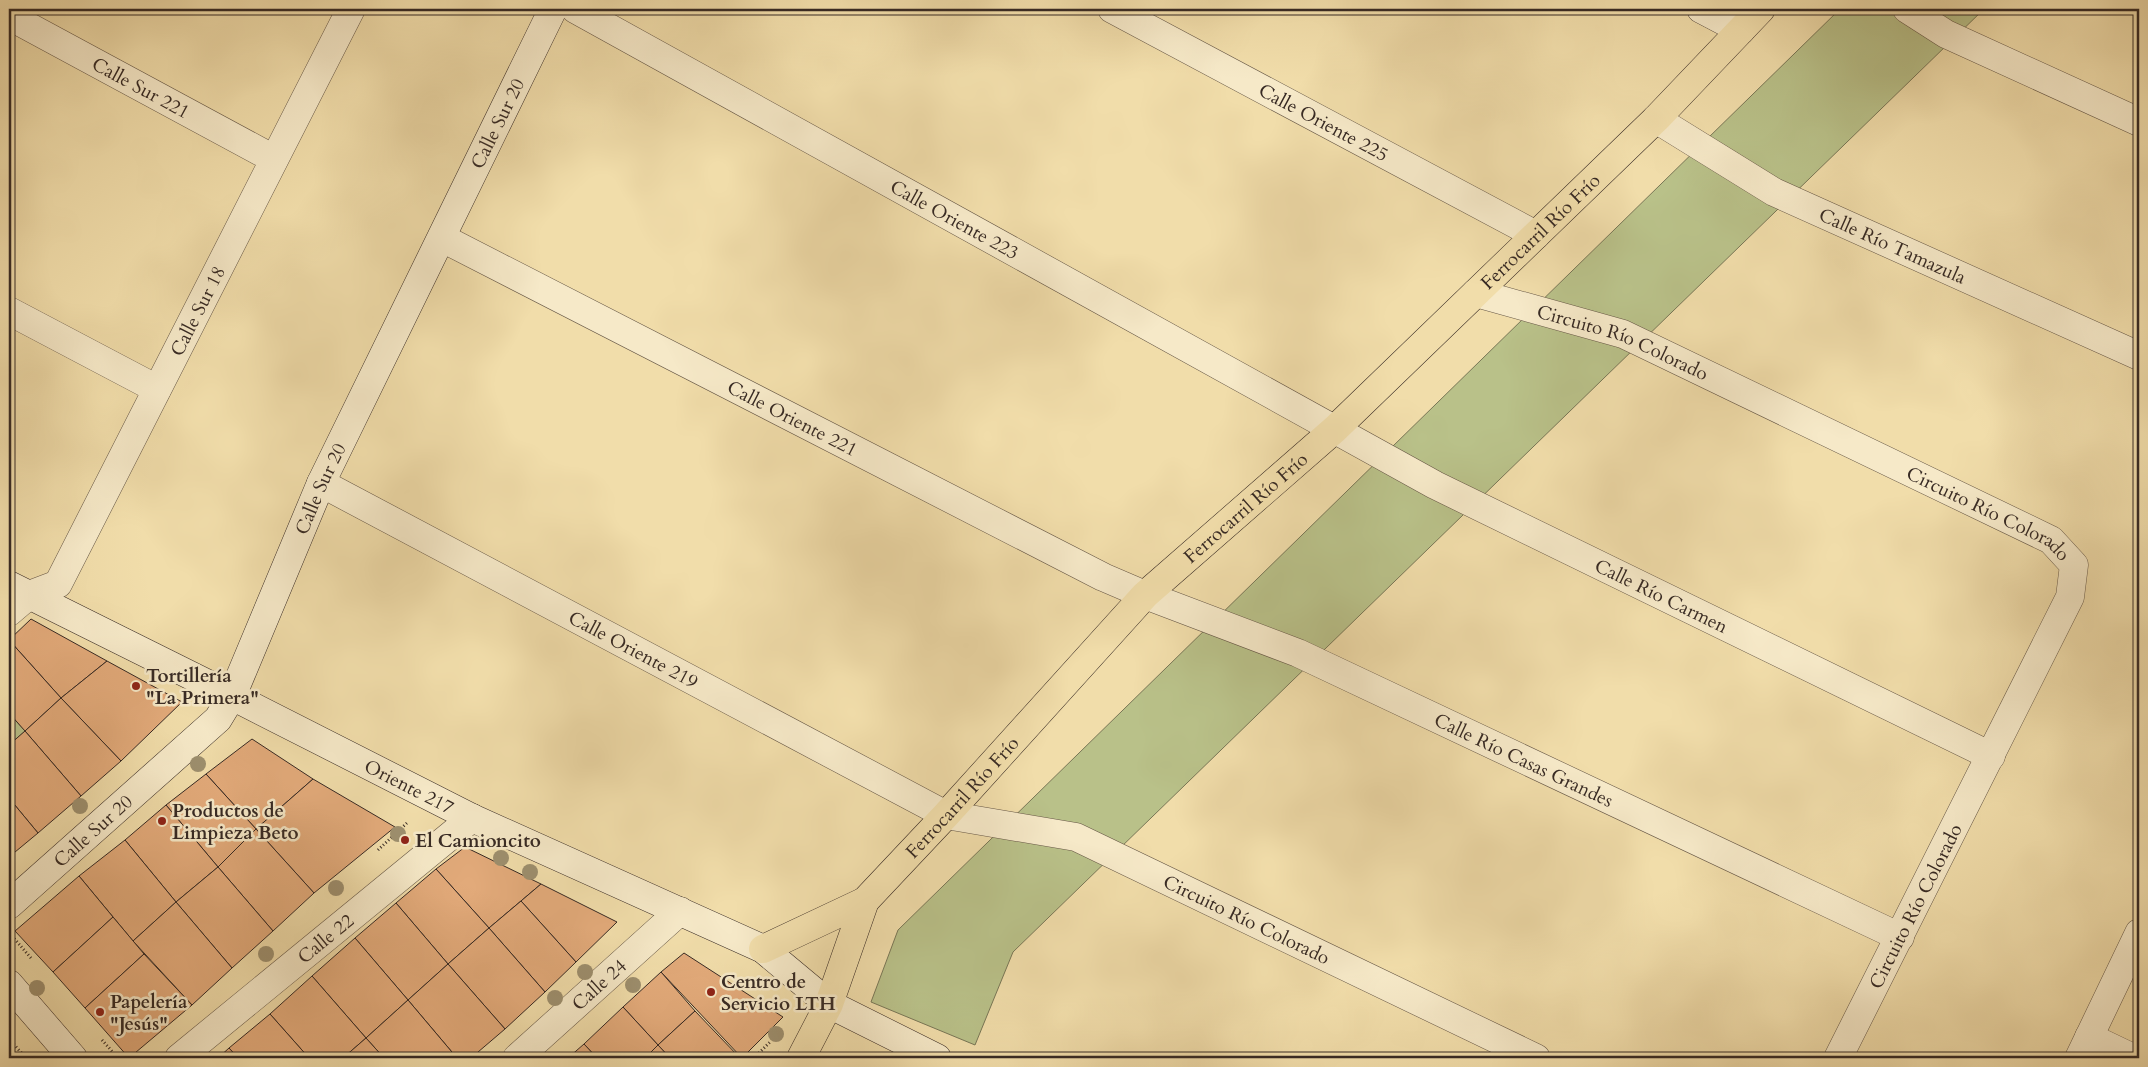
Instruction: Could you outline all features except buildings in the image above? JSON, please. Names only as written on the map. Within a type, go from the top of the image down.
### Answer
[{"type":"main road","name":"Ferrocarril Río Frío","points":[[801,1058],[829,1004],[865,901],[1144,595],[1335,429],[1656,118],[1761,9]]},
{"type":"main road","points":[[763,948],[865,901]]},
{"type":"street","name":"Calle Sur 18","points":[[15,597],[58,584],[351,9]]},
{"type":"street","name":"Calle Sur 20","points":[[9,905],[218,719],[232,696],[321,483],[553,9]]},
{"type":"street","name":"Calle Oriente 223","points":[[575,9],[1335,429]]},
{"type":"street","name":"Calle Oriente 225","points":[[1112,9],[1536,235]]},
{"type":"street","points":[[1702,9],[1741,30]]},
{"type":"street","points":[[1907,9],[1946,34],[2139,122]]},
{"type":"street","name":"Calle Sur 221","points":[[9,16],[274,159]]},
{"type":"street","name":"Calle Río Tamazula","points":[[1656,118],[1774,192],[2139,356]]},
{"type":"street","name":"Calle Oriente 221","points":[[442,238],[1103,576],[1144,595]]},
{"type":"street","name":"Circuito Río Colorado","points":[[1476,293],[1623,334],[2052,540],[2074,565],[2070,597],[1838,1058]]},
{"type":"street","points":[[9,310],[157,389]]},
{"type":"street","name":"Calle Río Carmen","points":[[1335,429],[1435,485],[1991,756]]},
{"type":"street","name":"Calle Oriente 219","points":[[321,483],[946,814]]},
{"type":"street","name":"Calle Río Casas Grandes","points":[[1144,595],[1298,653],[1900,936]]},
{"type":"street","name":"Oriente 217","points":[[15,597],[232,696],[472,818],[763,948],[829,1004],[937,1058]]},
{"type":"street","name":"Circuito Río Colorado","points":[[946,814],[1076,837],[1536,1058]]},
{"type":"street","name":"Calle 22","points":[[180,1058],[472,818]]},
{"type":"street","name":"Calle 24","points":[[517,1058],[680,911]]},
{"type":"street","points":[[2133,1058],[2084,1048],[2139,933]]},
{"type":"street","points":[[9,984],[73,1058]]},
{"type":"path","points":[[9,1039],[26,1058]]},
{"type":"green space","points":[[1840,9],[1984,9],[1013,952],[975,1045],[871,1002],[898,930]]},
{"type":"green space","points":[[9,713],[25,731],[9,745]]},
{"type":"place","name":"Tortillería \"La Primera\"","points":[[136,686]]},
{"type":"place","name":"Productos de Limpieza Beto","points":[[162,821]]},
{"type":"place","name":"El Camioncito","points":[[405,840]]},
{"type":"place","name":"Centro de Servicio LTH","points":[[711,992]]},
{"type":"place","name":"Papelería \"Jesús\"","points":[[100,1012]]}]
